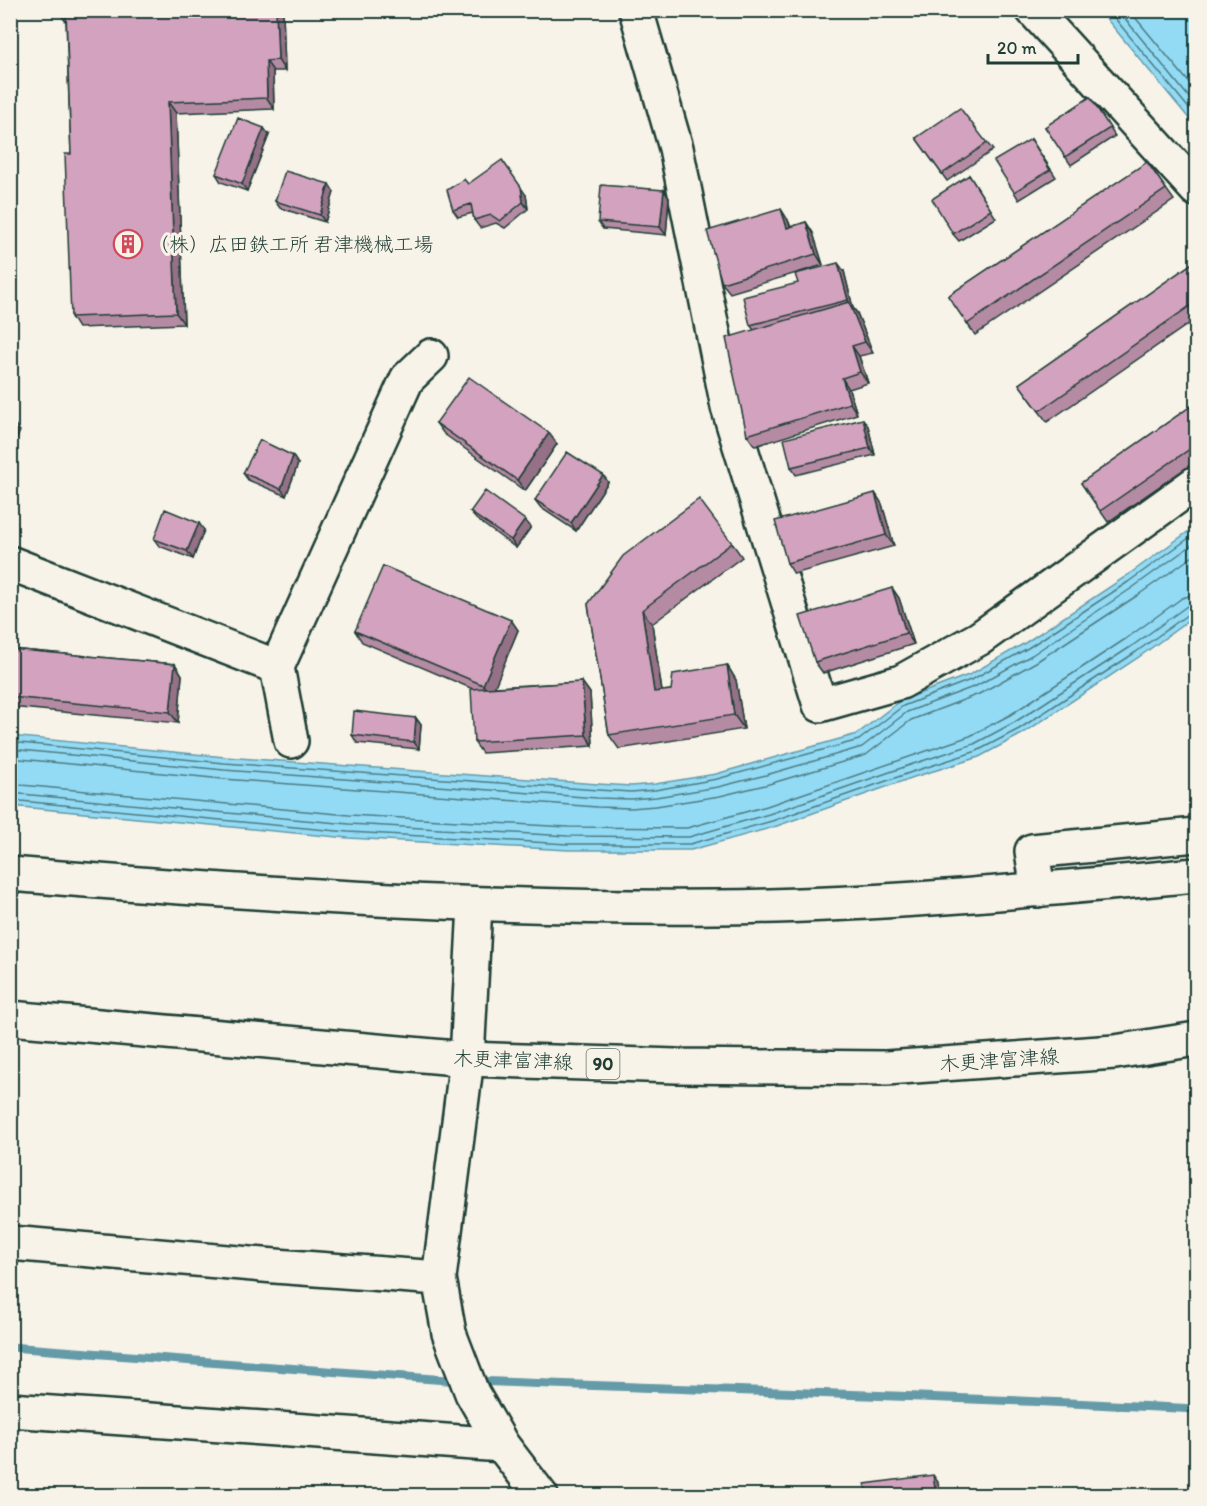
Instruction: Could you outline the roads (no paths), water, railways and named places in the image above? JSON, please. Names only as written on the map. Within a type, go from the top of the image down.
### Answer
[{"type":"street","points":[[636,10],[676,148],[728,407],[820,705],[901,682],[980,638],[1197,483]]},
{"type":"street","points":[[1033,10],[1197,189]]},
{"type":"street","points":[[291,741],[277,667],[407,379],[432,356]]},
{"type":"street","points":[[10,563],[277,667]]},
{"type":"street","points":[[1038,890],[1032,851],[1197,835]]},
{"type":"street","points":[[10,874],[249,892],[475,905],[716,908],[880,901],[1197,876]]},
{"type":"street","points":[[475,905],[467,1059],[439,1278],[449,1333],[477,1402],[502,1445],[541,1496]]},
{"type":"street","name":"木更津富津線","points":[[10,1018],[467,1059],[676,1066],[885,1068],[1115,1052],[1197,1039]]},
{"type":"street","points":[[10,1243],[439,1278]]},
{"type":"street","points":[[10,1410],[502,1445]]},
{"type":"water","points":[[1100,11],[1196,11],[1196,127]]},
{"type":"water","points":[[1196,526],[1196,615],[1139,657],[1022,734],[979,757],[914,777],[774,827],[691,850],[568,850],[348,838],[11,806],[11,736],[225,757],[631,786],[716,774],[857,734],[900,701],[971,674],[1025,643],[1125,577]]},
{"type":"waterway","points":[[10,1347],[460,1381]]},
{"type":"waterway","points":[[474,1381],[1196,1409]]},
{"type":"place","name":"（株）広田鉄工所 君津機械工場","points":[[128,244]]}]
